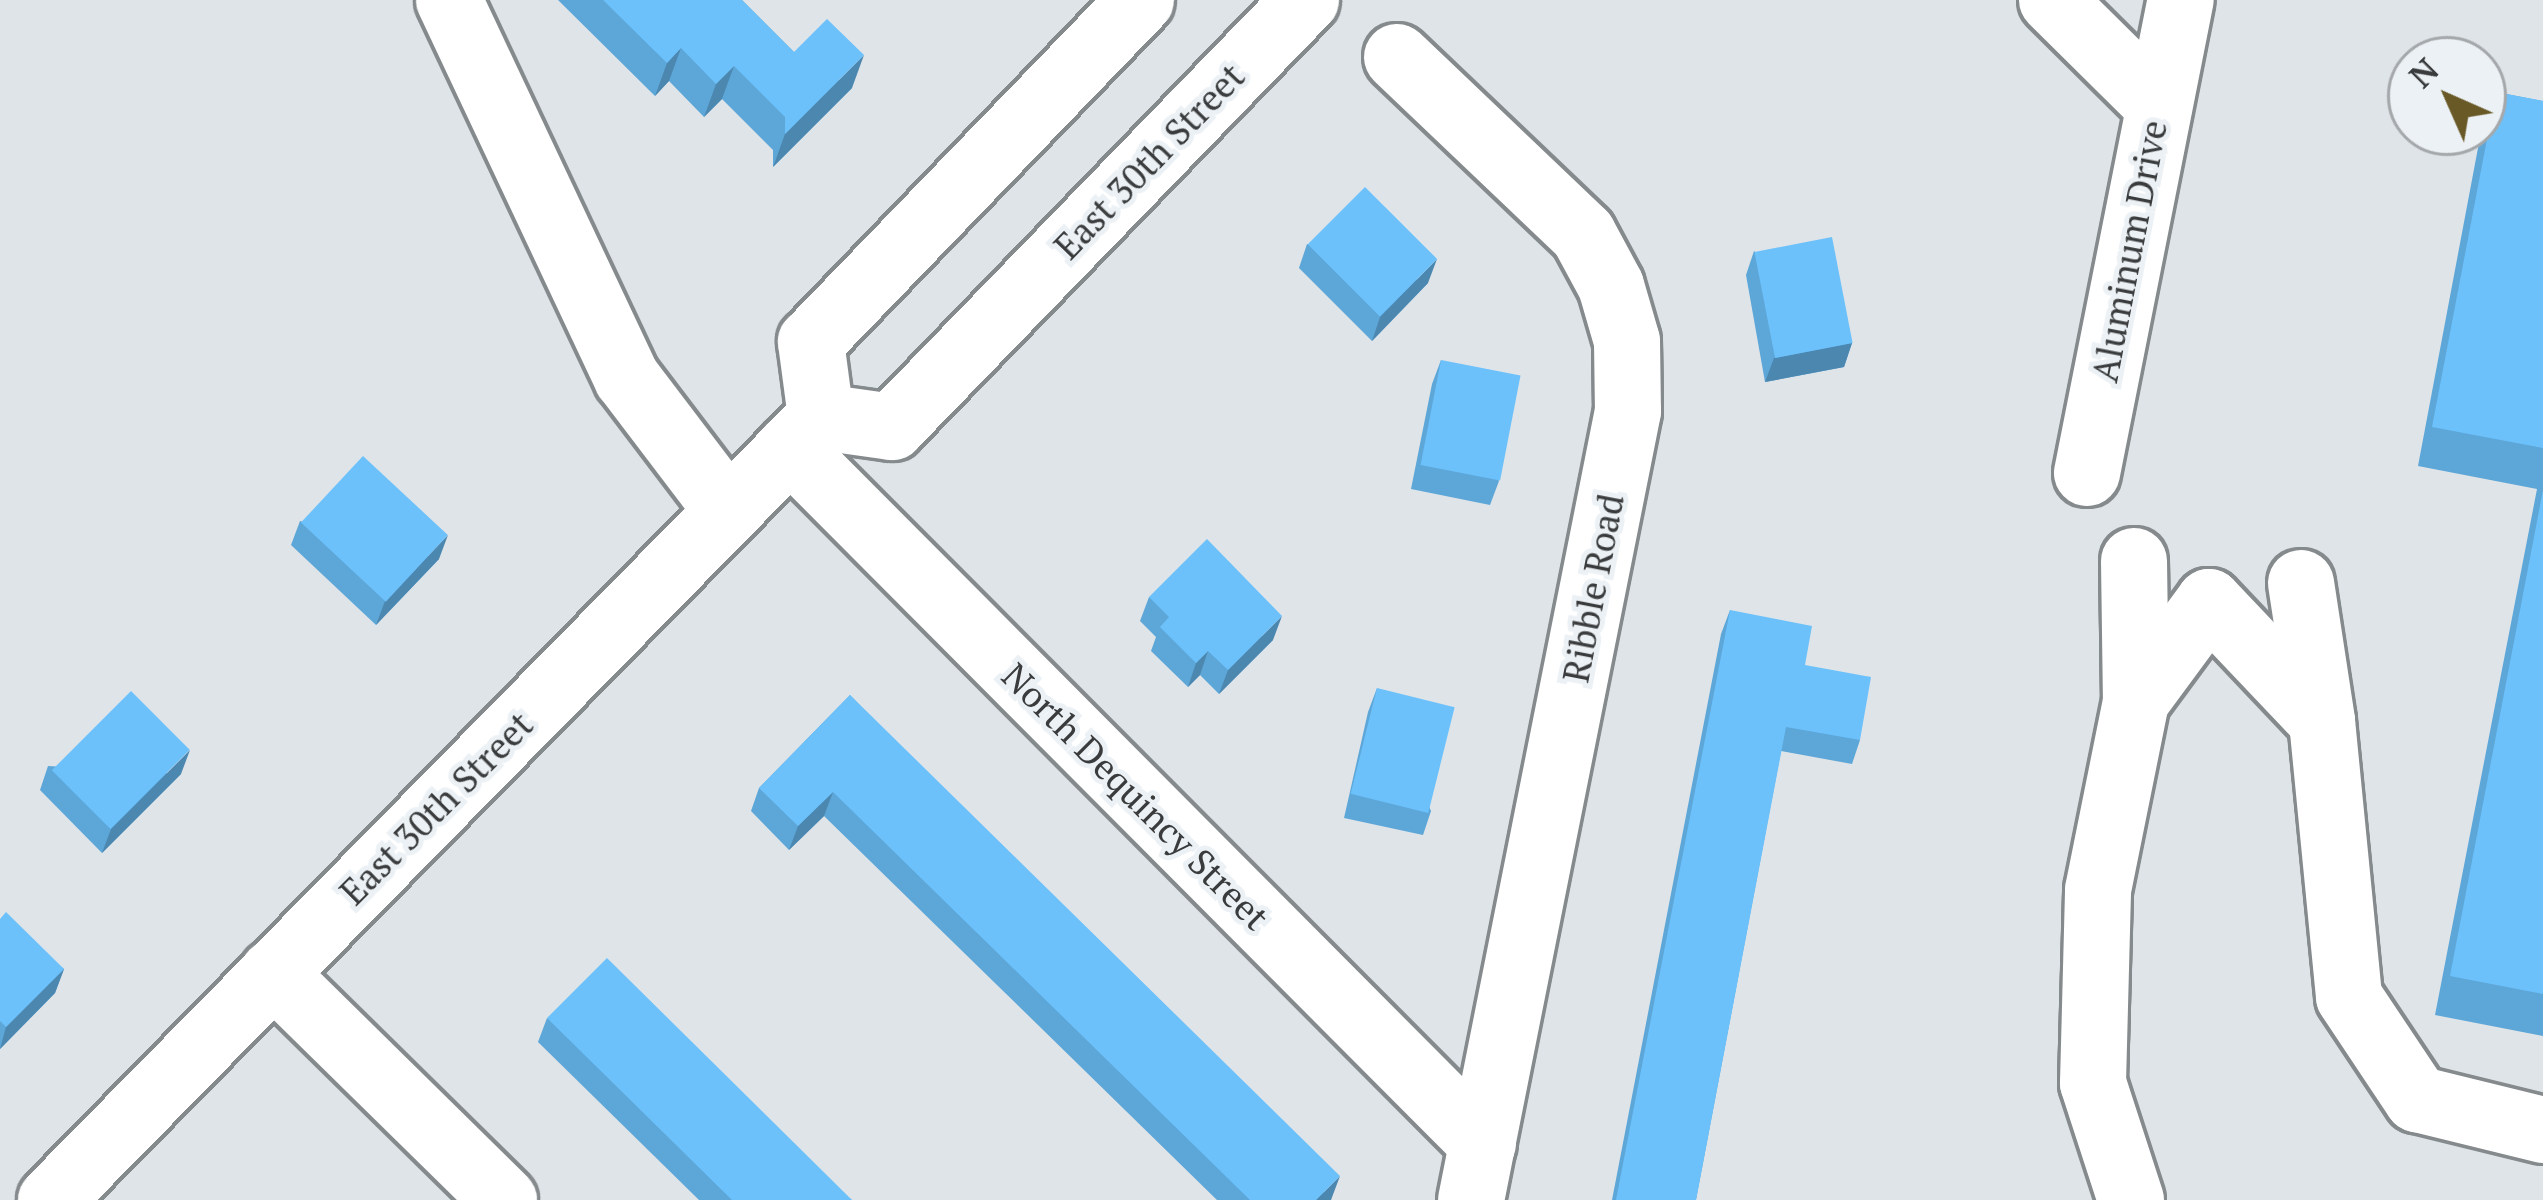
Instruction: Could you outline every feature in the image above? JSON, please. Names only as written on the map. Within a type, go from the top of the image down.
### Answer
[{"type":"street","points":[[449,0],[627,378],[728,511]]},
{"type":"street","points":[[805,432],[811,342],[1141,0]]},
{"type":"street","name":"East 30th Street","points":[[51,1200],[805,432],[892,427],[1306,0]]},
{"type":"street","name":"Aluminum Drive","points":[[2052,0],[2159,106],[2087,473]]},
{"type":"street","points":[[2159,106],[2181,0]]},
{"type":"street","name":"Ribble Road","points":[[1396,57],[1583,234],[1606,272],[1627,341],[1628,411],[1477,1172]]},
{"type":"street","name":"North Dequincy Street","points":[[805,432],[1477,1172]]},
{"type":"street","points":[[2132,1200],[2093,1083],[2098,890],[2136,701],[2134,560]]},
{"type":"street","points":[[2301,583],[2322,721],[2350,997],[2417,1099],[2543,1130]]},
{"type":"street","points":[[2136,701],[2209,602],[2322,721]]},
{"type":"street","points":[[273,974],[504,1200]]},
{"type":"building","points":[[603,0],[742,0],[794,52],[827,19],[864,55],[785,134],[785,117],[734,66],[716,84],[681,48],[667,63]]},
{"type":"building","points":[[2507,94],[2543,101],[2543,448],[2432,427],[2484,156],[2507,156]]},
{"type":"building","points":[[1365,187],[1437,259],[1380,316],[1308,244]]},
{"type":"building","points":[[1832,237],[1853,343],[1775,358],[1754,252]]},
{"type":"building","points":[[1441,360],[1521,375],[1500,480],[1421,465]]},
{"type":"building","points":[[363,456],[448,535],[386,602],[301,523]]},
{"type":"building","points":[[2543,490],[2543,994],[2450,976]]},
{"type":"building","points":[[1207,539],[1282,616],[1228,670],[1208,651],[1196,663],[1160,627],[1169,617],[1149,597]]},
{"type":"building","points":[[1730,610],[1812,626],[1805,665],[1871,677],[1860,740],[1786,727],[1696,1200],[1616,1200]]},
{"type":"building","points":[[1377,688],[1455,707],[1428,813],[1351,794]]},
{"type":"building","points":[[131,691],[190,750],[110,829],[52,770]]},
{"type":"building","points":[[850,695],[1340,1176],[1316,1200],[1250,1200],[833,792],[798,826],[759,788]]},
{"type":"building","points":[[6,912],[64,969],[6,1027],[0,1021],[0,919]]},
{"type":"building","points":[[607,958],[852,1200],[732,1200],[547,1018]]}]
